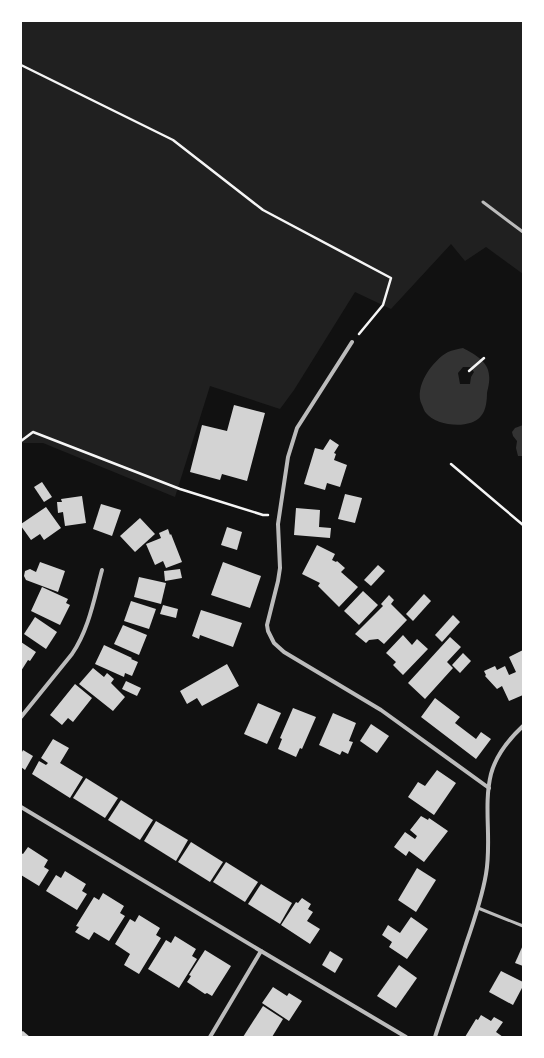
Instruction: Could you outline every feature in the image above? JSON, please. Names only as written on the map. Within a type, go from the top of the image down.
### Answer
[{"type":"street","points":[[352,342],[297,428],[288,457],[278,524],[280,568],[267,625],[268,632],[274,643],[284,652],[381,710],[489,788]]},
{"type":"street","points":[[21,717],[72,654],[79,643],[86,627],[102,570]]},
{"type":"street","points":[[435,1037],[478,908],[486,876],[489,855],[489,788],[491,773],[505,745],[523,726]]},
{"type":"street","points":[[21,807],[261,952],[406,1037]]},
{"type":"street","points":[[210,1037],[261,952]]},
{"type":"lane","points":[[483,202],[523,232]]},
{"type":"lane","points":[[478,908],[523,926]]},
{"type":"path","points":[[21,65],[173,140],[263,210],[391,278],[384,305],[352,342]]},
{"type":"path","points":[[469,371],[484,358]]},
{"type":"path","points":[[21,441],[33,432],[180,489],[263,515],[280,515]]},
{"type":"path","points":[[451,464],[523,525]]},
{"type":"shaded area","points":[[21,21],[523,21],[523,274],[486,247],[465,261],[451,244],[391,309],[355,292],[294,390],[280,409],[210,386],[175,497],[43,443],[21,442]]},
{"type":"shaded area","points":[[463,348],[480,358],[488,370],[489,380],[487,399],[483,414],[476,420],[461,425],[453,425],[437,421],[425,412],[420,398],[420,390],[422,382],[436,361],[448,352]],"holes":[[[463,367],[470,367],[474,372],[471,377],[470,384],[460,384],[458,373]]]},
{"type":"shaded area","points":[[523,425],[523,456],[518,456],[516,448],[517,441],[512,432],[515,428]]},
{"type":"building","points":[[234,405],[265,413],[247,481],[222,474],[220,480],[190,472],[202,425],[227,431]]},
{"type":"building","points":[[330,439],[339,445],[334,453],[336,454],[334,460],[347,465],[340,487],[327,483],[325,490],[304,484],[315,448],[323,450]]},
{"type":"building","points":[[42,482],[52,497],[44,502],[34,487]]},
{"type":"building","points":[[345,494],[362,498],[355,523],[338,519]]},
{"type":"building","points":[[82,496],[86,523],[65,526],[63,512],[58,513],[57,502],[62,502],[61,499]]},
{"type":"building","points":[[101,504],[121,510],[112,536],[93,529]]},
{"type":"building","points":[[46,507],[61,528],[44,540],[40,534],[31,540],[21,524]]},
{"type":"building","points":[[296,508],[320,510],[319,527],[331,528],[330,538],[294,535]]},
{"type":"building","points":[[140,518],[155,534],[135,552],[120,536]]},
{"type":"building","points":[[227,527],[242,532],[237,550],[221,545]]},
{"type":"building","points":[[168,529],[182,562],[166,568],[163,561],[155,565],[146,544],[161,538],[159,533]]},
{"type":"building","points":[[317,545],[335,554],[332,560],[337,561],[345,568],[341,572],[358,587],[339,607],[318,586],[320,583],[302,574]]},
{"type":"building","points":[[40,562],[65,571],[58,592],[26,580],[24,576],[25,571],[30,569],[36,572]]},
{"type":"building","points":[[223,562],[261,576],[250,608],[211,595]]},
{"type":"building","points":[[378,565],[385,571],[371,586],[364,580]]},
{"type":"building","points":[[180,569],[182,578],[165,581],[164,571]]},
{"type":"building","points":[[139,577],[166,583],[161,604],[134,597]]},
{"type":"building","points":[[42,587],[68,599],[66,603],[70,605],[60,625],[31,611]]},
{"type":"building","points":[[363,591],[378,605],[359,625],[344,611]]},
{"type":"building","points":[[424,594],[431,601],[413,621],[406,614]]},
{"type":"building","points":[[389,595],[394,600],[391,604],[407,620],[384,644],[378,639],[369,640],[366,643],[355,634],[383,606],[381,604]]},
{"type":"building","points":[[131,601],[156,609],[149,629],[124,621]]},
{"type":"building","points":[[163,605],[178,609],[176,618],[160,614]]},
{"type":"building","points":[[201,610],[242,623],[233,647],[200,635],[199,639],[192,636]]},
{"type":"building","points":[[453,615],[460,622],[442,642],[435,635]]},
{"type":"building","points":[[35,617],[57,632],[46,649],[24,634]]},
{"type":"building","points":[[123,625],[147,635],[139,655],[114,644]]},
{"type":"building","points":[[403,635],[412,645],[417,639],[428,649],[403,675],[393,665],[396,662],[386,653]]},
{"type":"building","points":[[450,637],[461,647],[447,662],[453,668],[425,699],[408,683]]},
{"type":"building","points":[[21,642],[36,652],[30,661],[28,660],[21,671]]},
{"type":"building","points":[[104,645],[138,662],[132,676],[125,673],[124,677],[95,664]]},
{"type":"building","points":[[523,650],[523,695],[509,701],[502,686],[497,689],[485,676],[484,671],[495,666],[497,670],[505,666],[509,675],[516,672],[509,657]]},
{"type":"building","points":[[463,653],[471,661],[460,673],[452,665]]},
{"type":"building","points":[[227,664],[239,686],[202,706],[197,698],[187,704],[180,691]]},
{"type":"building","points":[[93,668],[104,677],[107,673],[114,679],[111,683],[125,697],[113,711],[79,684]]},
{"type":"building","points":[[126,681],[141,688],[137,696],[122,689]]},
{"type":"building","points":[[75,684],[92,698],[73,722],[68,718],[62,725],[50,715]]},
{"type":"building","points":[[435,698],[460,717],[455,723],[476,739],[481,732],[491,739],[476,759],[421,717]]},
{"type":"building","points":[[258,703],[281,713],[267,744],[244,734]]},
{"type":"building","points":[[293,708],[316,717],[302,749],[300,748],[296,757],[278,749],[282,739],[280,738]]},
{"type":"building","points":[[333,713],[356,723],[349,741],[353,742],[348,754],[342,751],[340,755],[319,745]]},
{"type":"building","points":[[371,724],[389,736],[377,753],[360,741]]},
{"type":"building","points":[[53,739],[69,748],[60,763],[83,777],[70,798],[32,774],[39,761],[46,765],[48,763],[41,758]]},
{"type":"building","points":[[23,750],[33,756],[25,770],[21,767],[21,754]]},
{"type":"building","points":[[437,770],[456,783],[434,815],[408,797],[418,782],[425,786]]},
{"type":"building","points":[[86,778],[118,798],[105,818],[73,798]]},
{"type":"building","points":[[121,800],[153,820],[140,840],[108,820]]},
{"type":"building","points":[[421,816],[428,820],[429,818],[448,831],[424,862],[409,851],[406,856],[394,847],[405,832],[415,839],[417,836],[410,830]]},
{"type":"building","points":[[156,821],[188,840],[176,861],[144,841]]},
{"type":"building","points":[[191,842],[223,862],[210,882],[178,862]]},
{"type":"building","points":[[28,847],[48,860],[44,867],[49,870],[39,886],[21,875],[21,853],[23,854]]},
{"type":"building","points":[[226,862],[258,882],[245,902],[213,882]]},
{"type":"building","points":[[417,868],[436,880],[416,912],[398,900]]},
{"type":"building","points":[[65,871],[86,884],[82,891],[87,894],[77,910],[46,891],[56,875],[61,878]]},
{"type":"building","points":[[261,884],[292,903],[280,924],[248,904]]},
{"type":"building","points":[[103,893],[124,906],[120,913],[125,916],[109,941],[94,932],[89,940],[75,932],[79,927],[76,926],[94,897],[99,900]]},
{"type":"building","points":[[302,898],[311,904],[308,909],[313,912],[307,921],[320,929],[310,944],[281,925],[296,902],[298,903]]},
{"type":"building","points":[[139,915],[160,928],[156,935],[161,938],[139,974],[124,965],[130,954],[115,944],[130,919],[135,922]]},
{"type":"building","points":[[411,917],[428,929],[407,959],[389,947],[392,942],[382,935],[388,925],[400,933]]},
{"type":"building","points":[[175,936],[196,949],[192,956],[197,959],[179,988],[148,969],[166,940],[171,943]]},
{"type":"building","points":[[523,945],[523,966],[515,963]]},
{"type":"building","points":[[205,950],[231,966],[212,996],[207,993],[205,994],[187,982],[191,976],[189,975]]},
{"type":"building","points":[[330,951],[343,959],[335,973],[322,965]]},
{"type":"building","points":[[399,965],[417,978],[396,1008],[377,996]]},
{"type":"building","points":[[501,971],[523,982],[523,986],[513,1005],[489,992]]},
{"type":"building","points":[[273,987],[287,996],[289,993],[302,1001],[289,1021],[262,1003]]},
{"type":"building","points":[[263,1006],[283,1019],[272,1037],[243,1037]]},
{"type":"building","points":[[481,1015],[491,1021],[494,1017],[503,1022],[496,1032],[503,1037],[465,1037],[476,1019],[478,1020]]},
{"type":"building","points":[[23,1031],[30,1037],[21,1037],[21,1032]]}]
